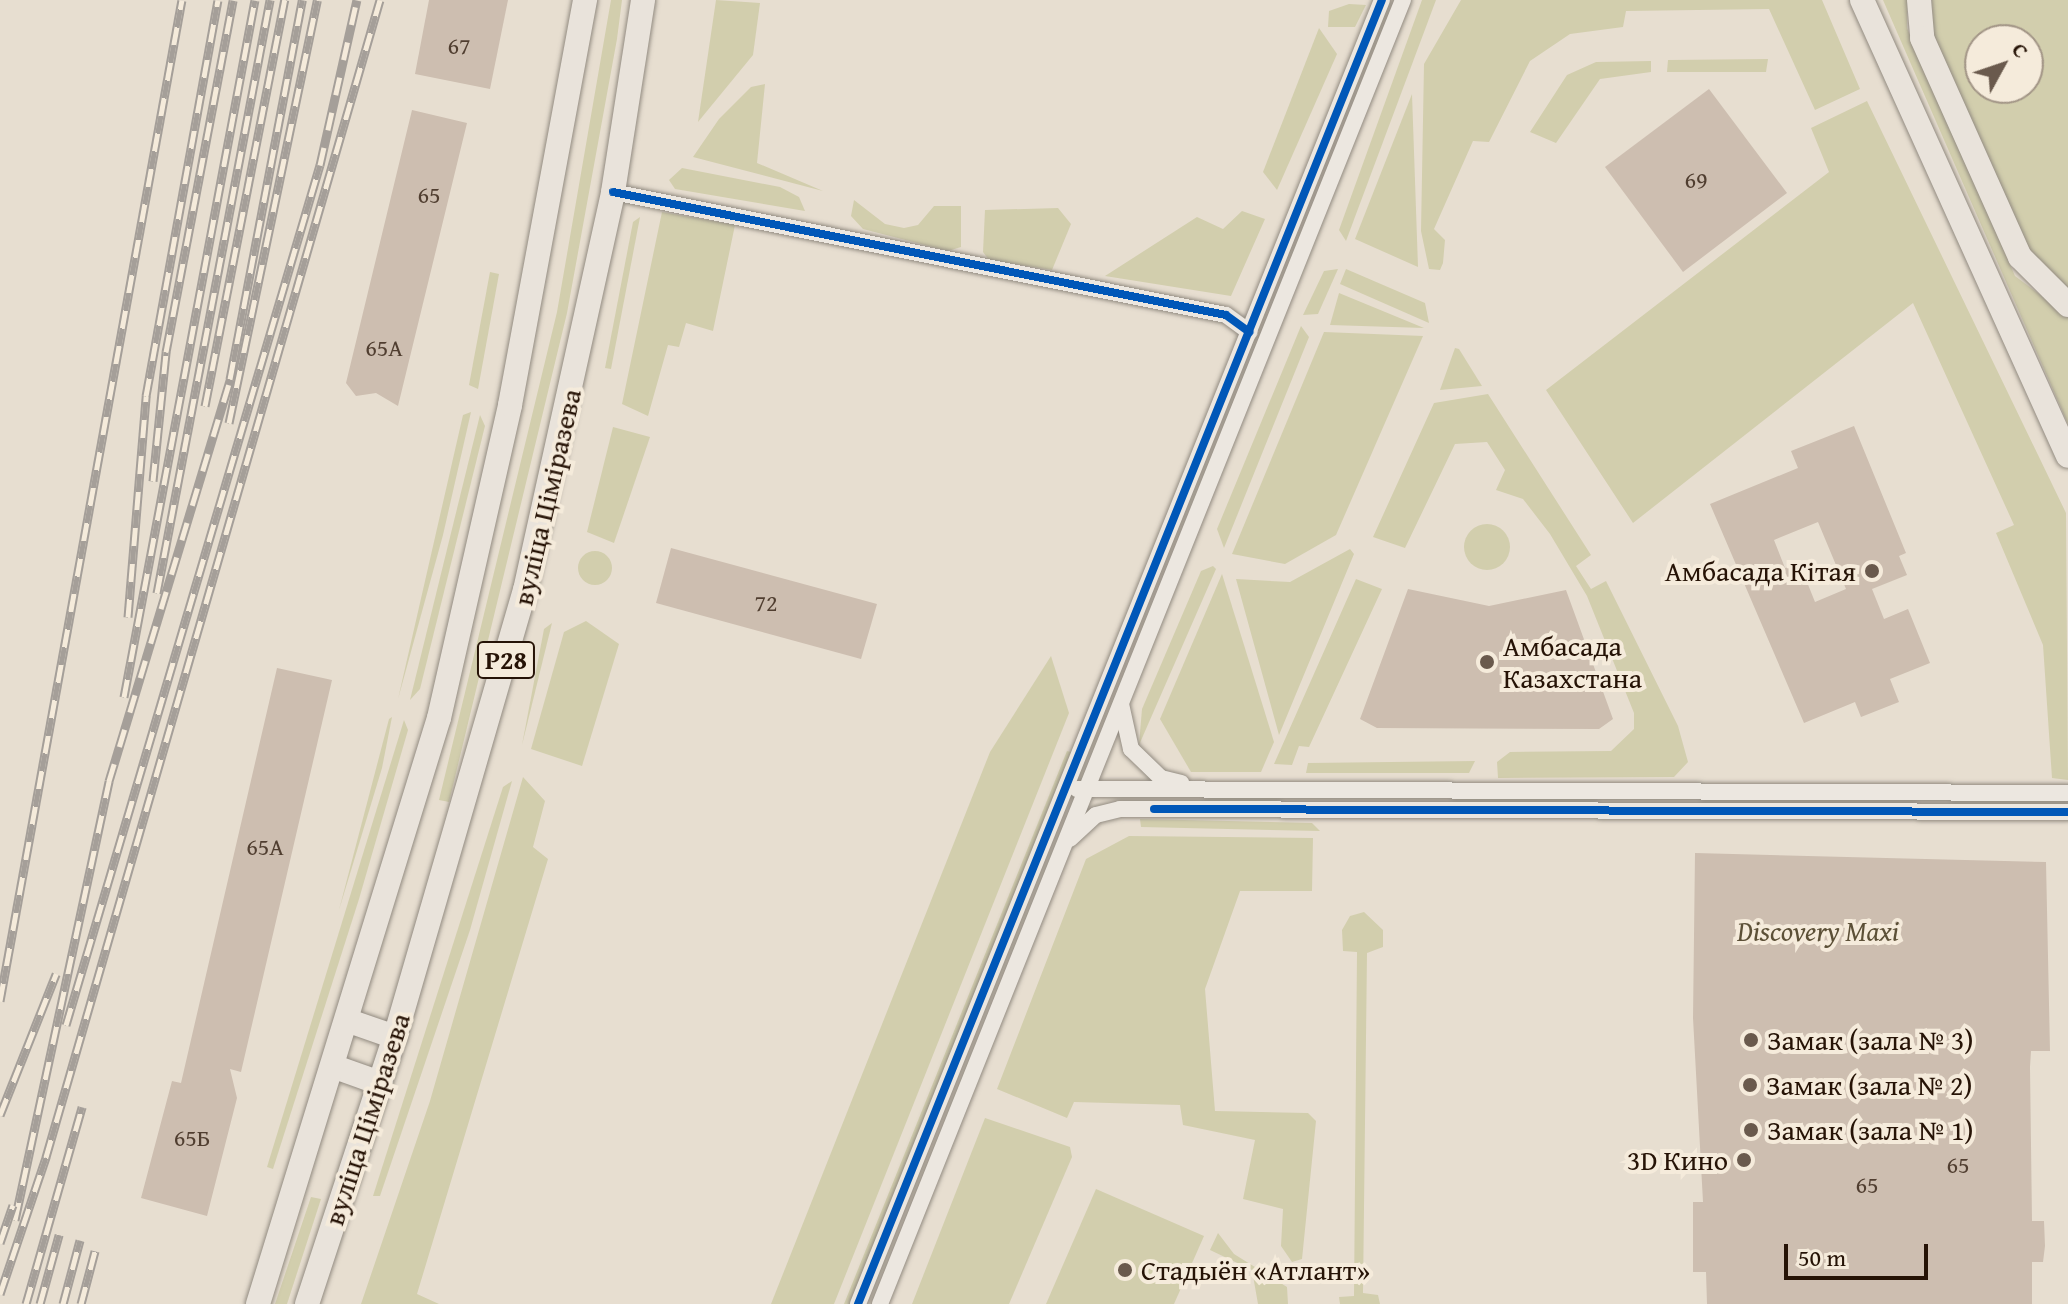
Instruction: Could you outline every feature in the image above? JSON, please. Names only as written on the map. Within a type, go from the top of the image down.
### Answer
[{"type":"main road","name":"вуліца Ціміразева","points":[[307,1304],[395,1037],[525,590],[613,192],[643,0]]},
{"type":"main road","points":[[1862,0],[2068,456]]},
{"type":"main road","points":[[1919,0],[1922,38],[2020,257],[2068,305]]},
{"type":"main road","name":"вуліца Ціміразева","points":[[258,1304],[349,1021],[449,674],[516,376],[583,5]]},
{"type":"main road","points":[[349,1021],[395,1037]]},
{"type":"main road","points":[[335,1067],[380,1083]]},
{"type":"street","points":[[880,1304],[1053,868],[1077,793],[1249,332],[1382,0]]},
{"type":"street","points":[[858,1304],[1077,793],[1120,700],[1403,0]]},
{"type":"street","points":[[613,192],[1226,315],[1249,332]]},
{"type":"street","points":[[1120,700],[1131,749],[1147,768],[1202,788]]},
{"type":"street","points":[[1077,793],[1202,788],[2068,793]]},
{"type":"street","points":[[1077,793],[1108,810]]},
{"type":"street","points":[[1053,868],[1084,822],[1108,810],[2068,812]]},
{"type":"shaded area","points":[[611,0],[622,0],[617,39],[567,313],[449,802],[439,800],[557,312]]},
{"type":"shaded area","points":[[716,0],[760,3],[753,55],[698,122]]},
{"type":"shaded area","points":[[1422,0],[1436,0],[1346,241],[1339,230]]},
{"type":"shaded area","points":[[1461,0],[1822,0],[1860,89],[1815,110],[1769,9],[1626,11],[1623,27],[1570,34],[1530,61],[1489,142],[1473,141],[1434,229],[1445,240],[1443,263],[1440,270],[1429,269],[1421,231],[1424,64]]},
{"type":"shaded area","points":[[1883,0],[1907,0],[1907,28],[2015,276],[2068,316],[2068,424]]},
{"type":"shaded area","points":[[1932,0],[2068,0],[2068,295],[2025,244],[1933,39]]},
{"type":"shaded area","points":[[1349,4],[1366,5],[1355,27],[1328,27],[1329,11]]},
{"type":"shaded area","points":[[1319,28],[1337,54],[1277,190],[1263,172]]},
{"type":"shaded area","points":[[1768,59],[1766,72],[1667,72],[1668,60]]},
{"type":"shaded area","points":[[1651,61],[1651,72],[1600,79],[1556,143],[1530,132],[1567,75],[1596,62]]},
{"type":"shaded area","points":[[765,84],[757,163],[823,191],[693,157],[719,119],[751,87]]},
{"type":"shaded area","points":[[1412,94],[1418,267],[1355,239]]},
{"type":"shaded area","points":[[1867,101],[2066,513],[2068,780],[2052,778],[2043,645],[1996,533],[2014,525],[1913,303],[1633,523],[1546,390],[1829,172],[1811,128]]},
{"type":"shaded area","points":[[682,168],[780,187],[799,197],[805,211],[675,189],[669,180]]},
{"type":"shaded area","points":[[854,200],[885,224],[904,228],[918,225],[934,206],[961,206],[961,247],[948,251],[863,229],[851,216]]},
{"type":"shaded area","points":[[1058,208],[1071,224],[1052,270],[989,260],[983,252],[985,210]]},
{"type":"shaded area","points":[[1242,211],[1265,219],[1231,296],[1105,276],[1197,217],[1223,229]]},
{"type":"shaded area","points":[[662,212],[735,225],[713,331],[686,323],[679,347],[668,345],[648,416],[622,404]]},
{"type":"shaded area","points":[[640,217],[611,369],[605,368],[633,222]]},
{"type":"shaded area","points":[[1338,269],[1318,314],[1303,315],[1324,271]]},
{"type":"shaded area","points":[[1346,269],[1425,303],[1429,323],[1340,284]]},
{"type":"shaded area","points":[[490,272],[499,274],[478,389],[469,385]]},
{"type":"shaded area","points":[[1339,293],[1424,328],[1330,325]]},
{"type":"shaded area","points":[[1301,326],[1309,337],[1224,548],[1217,529]]},
{"type":"shaded area","points":[[1324,332],[1423,336],[1336,535],[1285,564],[1232,554]]},
{"type":"shaded area","points":[[1455,348],[1459,349],[1482,386],[1440,390]]},
{"type":"shaded area","points":[[1488,394],[1591,555],[1576,566],[1591,589],[1606,581],[1678,726],[1688,762],[1674,777],[1498,778],[1497,762],[1510,752],[1611,751],[1634,729],[1634,713],[1587,596],[1550,534],[1523,499],[1496,490],[1505,470],[1487,442],[1455,444],[1405,548],[1373,537],[1434,403]]},
{"type":"shaded area","points":[[471,412],[443,535],[398,699],[463,415]]},
{"type":"shaded area","points":[[480,415],[485,426],[420,689],[410,700]]},
{"type":"shaded area","points":[[613,427],[650,437],[614,543],[587,532]]},
{"type":"shaded area","points":[[1487,524],[1503,531],[1510,547],[1503,563],[1487,570],[1471,563],[1464,547],[1471,531]]},
{"type":"shaded area","points":[[1350,549],[1354,554],[1279,735],[1236,579],[1290,582]]},
{"type":"shaded area","points":[[595,551],[607,556],[612,568],[607,580],[595,585],[583,580],[578,568],[583,556]]},
{"type":"shaded area","points":[[1213,566],[1216,569],[1139,745],[1142,709],[1201,571]]},
{"type":"shaded area","points":[[1222,574],[1274,742],[1261,772],[1191,772],[1160,719]]},
{"type":"shaded area","points":[[1356,579],[1382,589],[1309,747],[1299,746],[1292,765],[1274,764]]},
{"type":"shaded area","points":[[586,621],[619,644],[582,766],[531,749],[564,632]]},
{"type":"shaded area","points":[[552,623],[522,745],[544,629]]},
{"type":"shaded area","points":[[1051,656],[1069,713],[834,1304],[771,1304],[990,752]]},
{"type":"shaded area","points":[[392,717],[382,768],[339,910],[389,719]]},
{"type":"shaded area","points":[[404,720],[408,730],[359,899],[273,1169],[267,1167]]},
{"type":"shaded area","points":[[1067,751],[1074,753],[851,1304],[844,1304]]},
{"type":"shaded area","points":[[1475,761],[1469,773],[1306,773],[1308,763]]},
{"type":"shaded area","points":[[523,777],[545,801],[533,847],[548,859],[417,1294],[439,1304],[361,1304],[430,1101]]},
{"type":"shaded area","points":[[512,781],[470,930],[380,1196],[373,1196],[503,787]]},
{"type":"shaded area","points":[[1140,819],[1312,823],[1320,831],[1141,827]]},
{"type":"shaded area","points":[[1129,836],[1313,838],[1312,891],[1240,891],[1205,989],[1215,1111],[1308,1113],[1316,1121],[1302,1259],[1292,1262],[1281,1246],[1283,1209],[1243,1199],[1255,1140],[1183,1125],[1180,1105],[1074,1102],[1067,1118],[997,1089],[1086,859]]},
{"type":"shaded area","points":[[1364,912],[1383,930],[1383,947],[1367,953],[1363,1293],[1378,1295],[1380,1304],[1340,1304],[1339,1297],[1354,1296],[1357,952],[1343,951],[1342,930],[1350,916]]},
{"type":"shaded area","points":[[985,1118],[1070,1147],[1072,1157],[1009,1304],[912,1304]]},
{"type":"shaded area","name":"Стадыён «Атлант»","points":[[1096,1189],[1204,1236],[1174,1304],[1046,1304]]},
{"type":"shaded area","points":[[311,1197],[321,1199],[287,1304],[275,1304]]},
{"type":"shaded area","points":[[1218,1233],[1234,1254],[1287,1287],[1288,1304],[1258,1304],[1252,1270],[1210,1250]]},
{"type":"building","points":[[429,0],[508,0],[490,89],[415,74]]},
{"type":"building","points":[[1709,89],[1787,193],[1683,272],[1605,167]]},
{"type":"building","points":[[412,110],[467,123],[398,406],[376,393],[356,396],[346,383]]},
{"type":"building","name":"Амбасада Кітая","points":[[1854,426],[1906,553],[1899,556],[1907,575],[1872,589],[1884,619],[1908,609],[1930,663],[1890,679],[1899,702],[1861,717],[1855,702],[1804,723],[1710,504],[1798,468],[1791,451]],"holes":[[[1818,522],[1846,589],[1815,602],[1799,562],[1785,568],[1774,540]]]},
{"type":"building","points":[[671,548],[877,604],[861,659],[656,603]]},
{"type":"building","name":"Амбасада Казахстана","points":[[1408,589],[1489,606],[1566,590],[1613,719],[1599,729],[1377,728],[1360,719]]},
{"type":"building","points":[[277,668],[332,680],[241,1072],[230,1069],[237,1098],[207,1216],[141,1198],[172,1081],[181,1083]]},
{"type":"building","points":[[1695,853],[2046,862],[2050,1051],[2031,1051],[2030,1067],[2032,1221],[2044,1221],[2045,1246],[2043,1262],[2032,1262],[2032,1304],[1707,1304],[1706,1272],[1693,1272],[1693,1202],[1703,1202],[1693,1018]]},
{"type":"railway","points":[[0,1001],[182,0]]},
{"type":"railway","points":[[128,617],[146,396],[218,0]]},
{"type":"railway","points":[[153,481],[166,352],[233,0]]},
{"type":"railway","points":[[124,697],[255,0]]},
{"type":"railway","points":[[157,593],[270,0]]},
{"type":"railway","points":[[205,406],[285,0]]},
{"type":"railway","points":[[15,1220],[109,781],[230,379],[302,0]]},
{"type":"railway","points":[[229,423],[317,0]]},
{"type":"railway","points":[[66,1025],[320,165],[357,0]]},
{"type":"railway","points":[[0,1294],[46,1157],[380,0]]},
{"type":"railway","points":[[0,1115],[56,974]]},
{"type":"railway","points":[[26,1304],[82,1107]]},
{"type":"railway","points":[[0,1243],[13,1205]]},
{"type":"railway","points":[[40,1304],[59,1235]]},
{"type":"railway","points":[[63,1304],[80,1240]]},
{"type":"railway","points":[[81,1304],[95,1251]]},
{"type":"cycle path","points":[[858,1304],[1382,0]]},
{"type":"cycle path","points":[[613,192],[1226,315],[1249,332]]},
{"type":"cycle path","points":[[1154,809],[2068,812]]},
{"type":"place","name":"Амбасада Кітая","points":[[1872,571]]},
{"type":"place","name":"Амбасада Казахстана","points":[[1487,662]]},
{"type":"place","name":"Замак (зала № 3)","points":[[1751,1040]]},
{"type":"place","name":"Замак (зала № 2)","points":[[1750,1085]]},
{"type":"place","name":"Замак (зала № 1)","points":[[1751,1130]]},
{"type":"place","name":"3D Кино","points":[[1744,1160]]},
{"type":"place","name":"Стадыён «Атлант»","points":[[1125,1270]]},
{"type":"park label","name":"Discovery Maxi","points":[[1818,931]]}]
